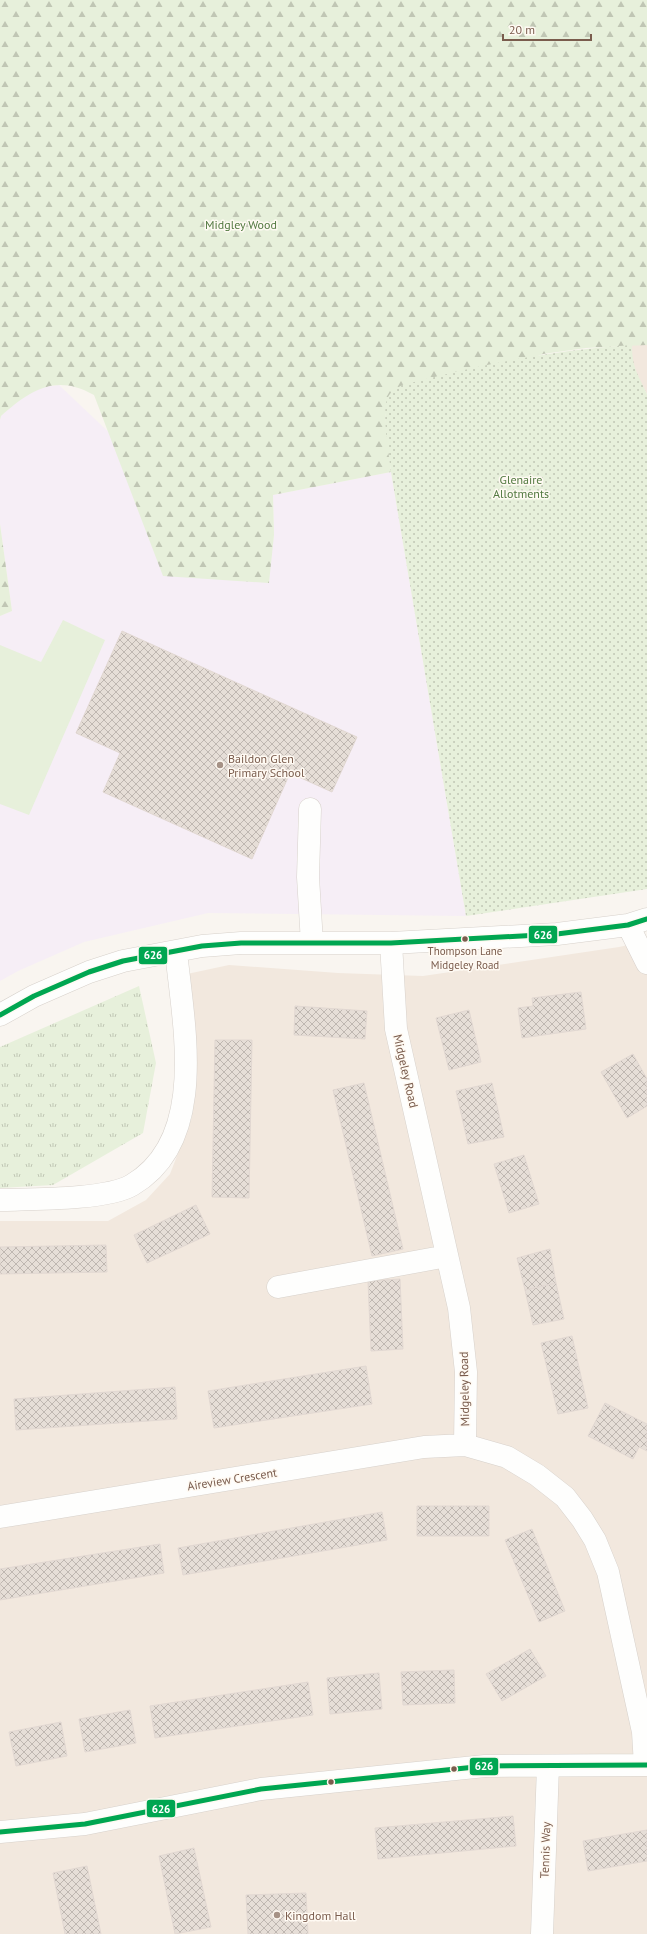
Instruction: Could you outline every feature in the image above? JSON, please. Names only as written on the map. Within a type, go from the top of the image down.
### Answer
[{"type":"street","points":[[310,809],[308,877],[312,943]]},
{"type":"street","points":[[0,1015],[34,996],[89,972],[123,961],[202,946],[242,943],[391,943],[557,934],[637,922],[647,963]]},
{"type":"street","name":"Midgeley Road","points":[[391,943],[396,1029],[459,1308],[466,1372],[465,1445],[506,1457],[536,1475],[565,1497],[582,1519],[595,1540],[608,1572],[643,1732],[646,1765]]},
{"type":"street","points":[[0,1200],[109,1193],[132,1185],[156,1165],[167,1150],[180,1122],[187,1063],[176,951]]},
{"type":"street","points":[[278,1287],[447,1256]]},
{"type":"street","name":"Aireview Crescent","points":[[0,1517],[424,1447],[465,1445]]},
{"type":"street","points":[[0,1832],[85,1824],[260,1789],[485,1766],[646,1765]]},
{"type":"street","name":"Tennis Way","points":[[542,1934],[548,1766]]},
{"type":"shaded area","points":[[632,345],[647,345],[647,394],[635,373],[632,361]]},
{"type":"shaded area","name":"Baildon Glen Primary School","points":[[59,385],[268,583],[274,535],[273,495],[391,472],[466,916],[208,913],[84,942],[18,971],[0,981],[0,616],[12,611],[0,524],[0,420],[1,416],[20,398],[43,387]]},
{"type":"shaded area","points":[[647,941],[647,1934],[0,1934],[0,1221],[108,1221],[146,1200],[170,1174],[192,1117],[193,1055],[187,974],[229,965],[338,973],[423,976],[619,947]]},
{"type":"green space","name":"Midgley Wood","points":[[0,0],[647,0],[647,345],[586,348],[543,354],[385,414],[391,472],[273,495],[274,535],[269,583],[163,576],[94,395],[68,385],[56,385],[44,388],[33,392],[22,399],[1,416],[0,420]]},
{"type":"green space","name":"Glenaire Allotments","points":[[632,345],[634,365],[647,394],[647,889],[466,916],[391,472],[385,422],[388,397],[394,390],[402,385],[516,359],[602,347]]},
{"type":"green space","points":[[0,524],[12,611],[0,616]]},
{"type":"green space","points":[[63,620],[105,640],[29,815],[0,804],[0,645],[41,662]]},
{"type":"green space","points":[[139,986],[156,1063],[143,1133],[53,1185],[0,1188],[0,1047]]},
{"type":"building","points":[[122,631],[357,737],[332,792],[290,773],[252,859],[103,792],[120,753],[76,733]]},
{"type":"building","points":[[581,992],[586,1029],[522,1038],[518,1008],[533,1006],[532,998]]},
{"type":"building","points":[[295,1006],[367,1011],[365,1039],[294,1035]]},
{"type":"building","points":[[469,1010],[481,1062],[449,1070],[436,1018]]},
{"type":"building","points":[[215,1040],[252,1040],[249,1198],[212,1197]]},
{"type":"building","points":[[633,1054],[647,1079],[647,1106],[627,1118],[601,1072]]},
{"type":"building","points":[[364,1083],[403,1249],[372,1256],[333,1090]]},
{"type":"building","points":[[492,1083],[504,1137],[468,1144],[456,1091]]},
{"type":"building","points":[[524,1155],[539,1204],[509,1213],[494,1164]]},
{"type":"building","points":[[196,1205],[210,1234],[147,1263],[134,1235]]},
{"type":"building","points":[[106,1245],[107,1272],[0,1274],[0,1247]]},
{"type":"building","points":[[550,1249],[556,1283],[525,1290],[517,1258]]},
{"type":"building","points":[[400,1279],[403,1349],[371,1351],[368,1281]]},
{"type":"building","points":[[556,1283],[564,1319],[533,1325],[525,1290]]},
{"type":"building","points":[[572,1336],[588,1408],[558,1414],[541,1343]]},
{"type":"building","points":[[366,1366],[372,1404],[214,1428],[208,1391]]},
{"type":"building","points":[[175,1387],[177,1419],[16,1430],[14,1399]]},
{"type":"building","points":[[605,1403],[647,1424],[647,1451],[639,1447],[633,1459],[588,1436]]},
{"type":"building","points":[[417,1506],[489,1506],[489,1536],[417,1536]]},
{"type":"building","points":[[382,1512],[387,1540],[183,1575],[178,1548]]},
{"type":"building","points":[[532,1529],[565,1611],[539,1622],[505,1540]]},
{"type":"building","points":[[160,1544],[164,1573],[0,1600],[0,1569]]},
{"type":"building","points":[[530,1649],[546,1676],[502,1701],[486,1674]]},
{"type":"building","points":[[454,1670],[455,1703],[403,1705],[401,1672]]},
{"type":"building","points":[[379,1673],[382,1709],[330,1714],[327,1678]]},
{"type":"building","points":[[308,1682],[313,1715],[155,1738],[150,1706]]},
{"type":"building","points":[[130,1710],[136,1743],[85,1752],[79,1719]]},
{"type":"building","points":[[61,1722],[67,1756],[16,1766],[9,1732]]},
{"type":"building","points":[[513,1816],[516,1846],[378,1859],[375,1828]]},
{"type":"building","points":[[647,1830],[647,1861],[588,1871],[583,1841]]},
{"type":"building","points":[[194,1848],[211,1927],[175,1934],[159,1856]]},
{"type":"building","points":[[87,1866],[101,1934],[65,1934],[53,1873]]},
{"type":"building","name":"Kingdom Hall","points":[[306,1893],[308,1934],[248,1934],[246,1895]]},
{"type":"transit line","name":"626","points":[[0,1015],[34,996],[89,972],[123,961],[202,946],[241,943],[391,943],[557,934],[628,925],[647,919]]},
{"type":"transit line","name":"626","points":[[0,1832],[85,1824],[261,1789],[485,1766],[647,1765]]},
{"type":"place","name":"Baildon Glen Primary School","points":[[220,765]]},
{"type":"place","name":"Thompson Lane Midgeley Road","points":[[465,939]]},
{"type":"place","name":"Kingdom Hall","points":[[277,1915]]}]
